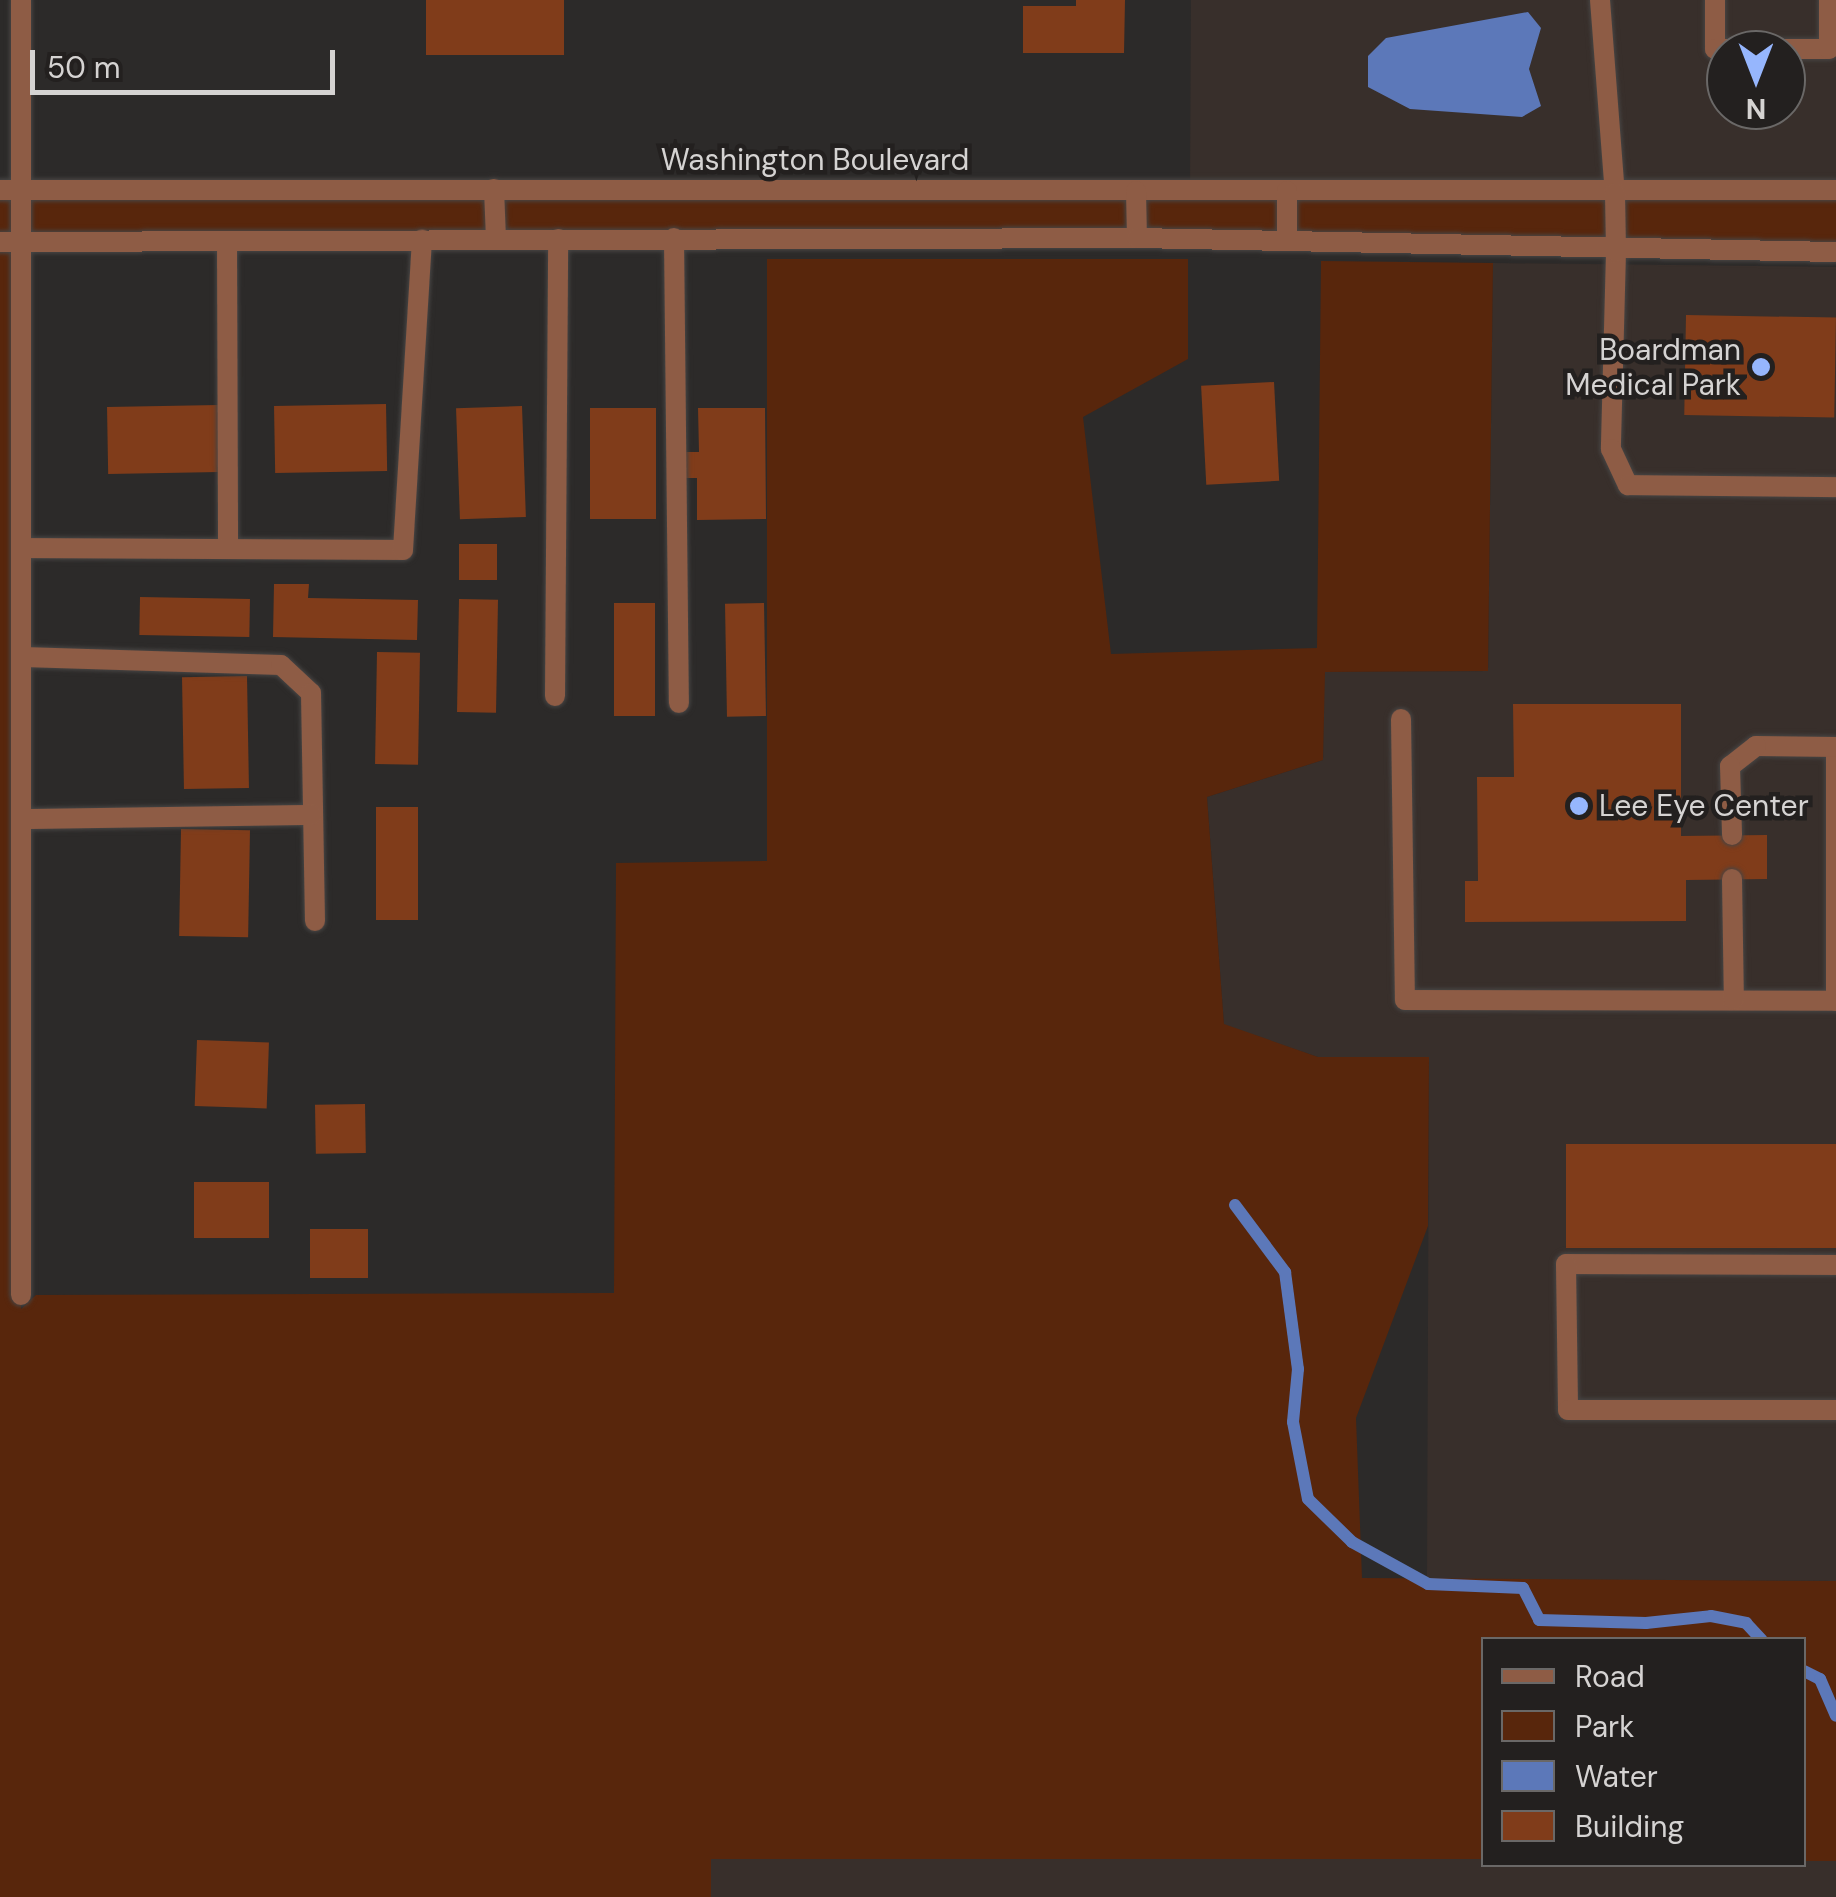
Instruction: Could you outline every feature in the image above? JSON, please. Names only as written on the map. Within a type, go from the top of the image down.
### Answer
[{"type":"street","points":[[21,0],[10,190],[24,242],[21,1295]]},
{"type":"street","points":[[1600,0],[1615,194],[1611,449],[1628,485],[1836,487]]},
{"type":"street","points":[[1715,0],[1716,49],[1829,49],[1829,0]]},
{"type":"street","name":"Washington Boulevard","points":[[10,190],[1287,192],[1508,187],[1615,194],[1836,190]]},
{"type":"street","points":[[494,189],[496,239]]},
{"type":"street","points":[[1136,191],[1137,238]]},
{"type":"street","points":[[1287,192],[1287,240]]},
{"type":"street","points":[[674,238],[679,703]]},
{"type":"street","points":[[0,242],[1137,238],[1616,252],[1836,252]]},
{"type":"street","points":[[555,696],[558,239]]},
{"type":"street","points":[[23,548],[403,550],[422,240]]},
{"type":"street","points":[[227,241],[228,549]]},
{"type":"street","points":[[23,657],[281,665],[311,693],[315,921]]},
{"type":"street","points":[[1401,719],[1405,1000],[1836,1001],[1836,747],[1756,746],[1730,766],[1732,835]]},
{"type":"street","points":[[23,819],[312,815]]},
{"type":"street","points":[[1732,879],[1734,1000]]},
{"type":"street","points":[[1836,1265],[1566,1264],[1568,1410],[1836,1410]]},
{"type":"shaded area","points":[[1191,0],[1836,0],[1836,190],[1190,191]]},
{"type":"shaded area","points":[[1493,263],[1836,267],[1836,1581],[1427,1579],[1429,1058],[1318,1057],[1224,1025],[1207,797],[1323,760],[1324,672],[1488,671]]},
{"type":"shaded area","points":[[711,1859],[1481,1859],[1481,1867],[1806,1867],[1806,1859],[1836,1859],[1836,1897],[711,1897]]},
{"type":"green space","points":[[0,190],[1836,190],[1836,252],[1287,240],[25,243],[21,1309],[36,1295],[614,1293],[616,863],[767,861],[767,259],[1188,259],[1188,359],[1083,417],[1111,654],[1317,648],[1321,261],[1493,263],[1488,671],[1325,672],[1323,760],[1207,797],[1224,1024],[1318,1057],[1429,1057],[1428,1226],[1356,1418],[1362,1578],[1836,1581],[1836,1861],[1806,1861],[1806,1637],[1481,1637],[1481,1859],[711,1859],[711,1897],[0,1897]]},
{"type":"water","points":[[1528,12],[1541,28],[1529,69],[1541,106],[1522,117],[1410,109],[1368,87],[1368,56],[1386,38]]},
{"type":"building","points":[[426,0],[564,0],[564,55],[426,55]]},
{"type":"building","points":[[1076,0],[1125,0],[1124,53],[1023,53],[1023,6],[1076,6]]},
{"type":"building","name":"Boardman Medical Park","points":[[1686,315],[1836,318],[1834,418],[1684,415]]},
{"type":"building","points":[[1274,382],[1279,481],[1206,485],[1201,386]]},
{"type":"building","points":[[386,404],[387,471],[275,473],[274,406]]},
{"type":"building","points":[[218,405],[219,472],[108,474],[107,407]]},
{"type":"building","points":[[522,406],[526,517],[460,519],[456,408]]},
{"type":"building","points":[[590,408],[656,408],[656,519],[590,519]]},
{"type":"building","points":[[698,408],[765,408],[766,519],[697,520],[697,478],[686,478],[686,452],[699,452]]},
{"type":"building","points":[[459,544],[497,544],[497,580],[459,580]]},
{"type":"building","points":[[274,584],[309,584],[308,598],[418,600],[417,640],[273,637]]},
{"type":"building","points":[[140,597],[250,599],[249,637],[139,635]]},
{"type":"building","points":[[459,599],[498,600],[496,713],[457,712]]},
{"type":"building","points":[[614,603],[655,603],[655,716],[614,716]]},
{"type":"building","points":[[764,603],[766,716],[727,717],[725,604]]},
{"type":"building","points":[[377,652],[420,653],[418,765],[375,764]]},
{"type":"building","points":[[247,676],[249,788],[184,789],[182,677]]},
{"type":"building","name":"Lee Eye Center","points":[[1513,704],[1681,704],[1681,836],[1767,835],[1767,879],[1686,880],[1686,921],[1465,922],[1465,881],[1478,881],[1477,777],[1514,777]]},
{"type":"building","points":[[376,807],[418,807],[418,920],[376,920]]},
{"type":"building","points":[[181,829],[250,830],[248,937],[179,936]]},
{"type":"building","points":[[197,1040],[269,1043],[267,1108],[195,1106]]},
{"type":"building","points":[[365,1104],[366,1153],[316,1154],[315,1105]]},
{"type":"building","points":[[1566,1144],[1836,1144],[1836,1248],[1566,1248]]},
{"type":"building","points":[[194,1182],[269,1182],[269,1238],[194,1238]]},
{"type":"building","points":[[310,1229],[368,1229],[368,1278],[310,1278]]},
{"type":"waterway","points":[[1235,1205],[1285,1272],[1298,1369],[1293,1422],[1308,1499],[1352,1542],[1428,1584],[1523,1588],[1539,1620],[1646,1623],[1711,1616],[1746,1623],[1759,1637]]},
{"type":"waterway","points":[[1806,1672],[1820,1679],[1836,1716]]},
{"type":"place","name":"Boardman Medical Park","points":[[1761,367]]},
{"type":"place","name":"Lee Eye Center","points":[[1579,806]]}]
